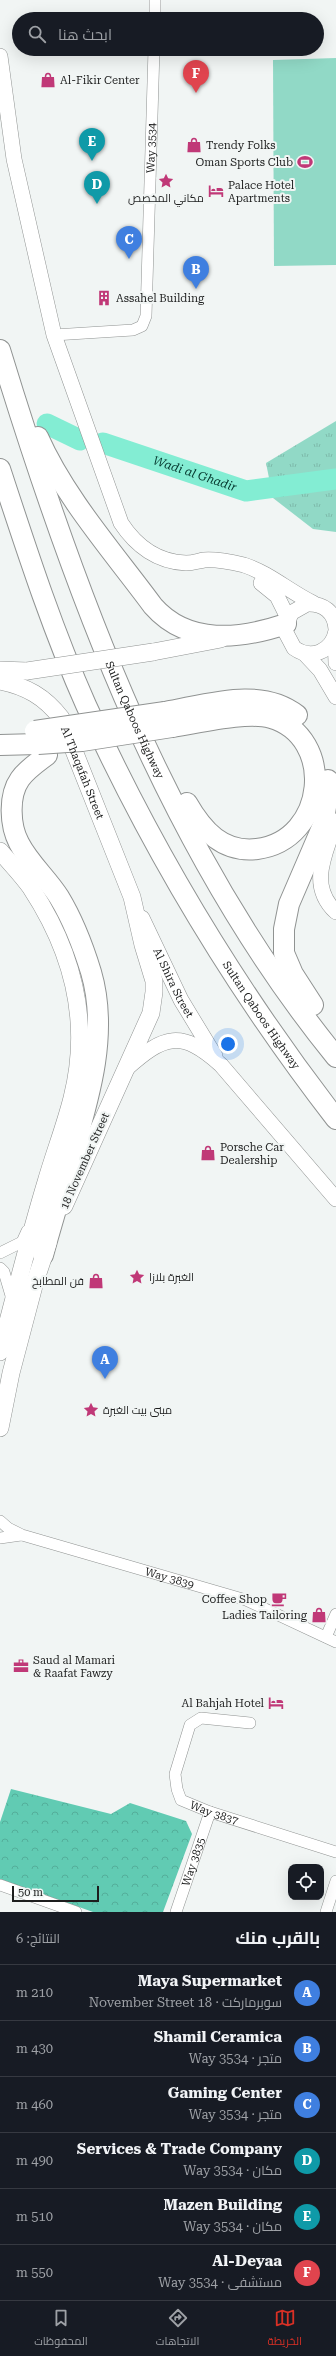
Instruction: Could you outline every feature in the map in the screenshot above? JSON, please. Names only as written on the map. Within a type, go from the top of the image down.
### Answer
[{"type":"highway","name":"Sultan Qaboos Highway","points":[[0,350],[50,508],[115,676],[163,782],[235,912],[265,959],[336,1057]]},
{"type":"highway","points":[[16,402],[31,422],[47,456],[72,496],[159,613],[172,623],[193,632],[235,636],[263,632],[287,621]]},
{"type":"highway","name":"Sultan Qaboos Highway","points":[[0,469],[57,634],[86,704],[114,763],[206,933],[296,1066],[336,1118]]},
{"type":"highway","points":[[0,732],[40,744],[168,720],[255,715],[271,717],[291,725],[303,735],[312,751],[318,770],[317,789],[312,808],[294,834],[278,844],[247,850],[227,846],[214,839],[204,829],[188,806],[115,676]]},
{"type":"highway","points":[[0,745],[82,741],[168,720],[228,701],[249,700],[269,702],[294,713],[308,724],[320,741],[328,768],[328,795],[323,825],[289,904],[284,929],[284,953],[293,974],[336,1040]]},
{"type":"highway","points":[[40,744],[29,769],[19,780],[14,793],[13,826],[19,844],[58,896],[83,948],[91,974],[96,1009],[97,1052],[89,1098],[43,1255]]},
{"type":"main road","points":[[0,670],[27,671],[153,652],[235,636]]},
{"type":"main road","name":"Al Thaqafah Street","points":[[0,681],[19,686],[36,693],[50,704],[61,718],[132,897]]},
{"type":"main road","points":[[0,850],[30,887],[56,933],[74,980],[78,1003],[79,1060],[72,1098],[37,1211],[0,1352]]},
{"type":"main road","name":"18 November Street","points":[[0,1428],[11,1373],[43,1255],[151,1013],[154,992],[152,971],[143,945],[132,897]]},
{"type":"street","points":[[155,0],[155,12]]},
{"type":"street","points":[[0,56],[14,159],[54,335],[121,523],[134,540],[151,553],[173,562],[196,563],[205,566],[232,570],[258,581],[277,596],[287,621],[290,643],[305,654],[320,670],[336,697]]},
{"type":"street","name":"Way 3534","points":[[54,335],[133,330],[142,326],[146,316],[154,56]]},
{"type":"street","points":[[196,563],[206,560],[221,561],[245,566],[268,576],[289,591],[330,612],[336,632],[336,663]]},
{"type":"street","points":[[287,621],[291,613],[301,605],[314,604]]},
{"type":"street","points":[[305,654],[323,651],[336,632]]},
{"type":"street","points":[[336,821],[322,858],[320,876],[324,894],[336,912]]},
{"type":"street","points":[[336,851],[332,861],[330,876],[336,896]]},
{"type":"street","name":"Al Shira Street","points":[[132,897],[181,1000],[221,1065],[336,1199]]},
{"type":"street","name":"Al Shira Street","points":[[126,1069],[154,1046],[168,1040],[182,1040],[199,1048],[221,1065]]},
{"type":"street","points":[[0,1253],[22,1242],[37,1211]]},
{"type":"street","points":[[0,1268],[4,1272],[10,1286],[13,1305]]},
{"type":"street","name":"Way 3839","points":[[0,1521],[8,1528],[22,1535],[246,1600],[331,1639]]},
{"type":"street","name":"Way 3839","points":[[0,1538],[22,1535]]},
{"type":"street","points":[[331,1639],[336,1614]]},
{"type":"street","name":"Way 3837","points":[[250,1723],[201,1718],[190,1725],[175,1774],[176,1789],[181,1800],[210,1812],[336,1852]]},
{"type":"street","name":"Way 3835","points":[[176,1912],[210,1812]]},
{"type":"street","points":[[326,1912],[336,1881]]},
{"type":"street","points":[[0,1885],[76,1912]]},
{"type":"green space","name":"Oman Sports Club","points":[[336,58],[336,265],[274,266],[273,60]]},
{"type":"green space","points":[[336,421],[336,532],[313,529],[273,498],[266,463]]},
{"type":"green space","points":[[11,1789],[111,1814],[130,1803],[186,1821],[192,1834],[163,1912],[93,1912],[0,1879],[0,1822]]},
{"type":"waterway","name":"Wadi al Ghadir","points":[[47,424],[80,440]]},
{"type":"waterway","name":"Wadi al Ghadir","points":[[103,443],[246,491],[336,479]]},
{"type":"place","name":"Al-Fikir Center","points":[[48,80]]},
{"type":"place","name":"Al-Deyaa","points":[[196,93]]},
{"type":"place","name":"Trendy Folks","points":[[194,145]]},
{"type":"place","name":"Mazen Building","points":[[92,161]]},
{"type":"place","name":"Oman Sports Club","points":[[305,162]]},
{"type":"place","name":"مكاني المخصص","points":[[166,181]]},
{"type":"place","name":"Palace Hotel Apartments","points":[[216,191]]},
{"type":"place","name":"Services & Trade Company","points":[[97,204]]},
{"type":"place","name":"Gaming Center","points":[[129,259]]},
{"type":"place","name":"Shamil Ceramica","points":[[196,289]]},
{"type":"place","name":"Assahel Building","points":[[104,298]]},
{"type":"place","name":"Porsche Car Dealership","points":[[208,1153]]},
{"type":"place","name":"الغبرة بلازا","points":[[137,1277]]},
{"type":"place","name":"فن المطابخ","points":[[96,1281]]},
{"type":"place","name":"Maya Supermarket","points":[[105,1379]]},
{"type":"place","name":"مبنى بيت الغبرة","points":[[91,1410]]},
{"type":"place","name":"Coffee Shop","points":[[279,1599]]},
{"type":"place","name":"Ladies Tailoring","points":[[319,1615]]},
{"type":"place","name":"Saud al Mamari & Raafat Fawzy","points":[[21,1666]]},
{"type":"place","name":"Al Bahjah Hotel","points":[[276,1703]]}]
